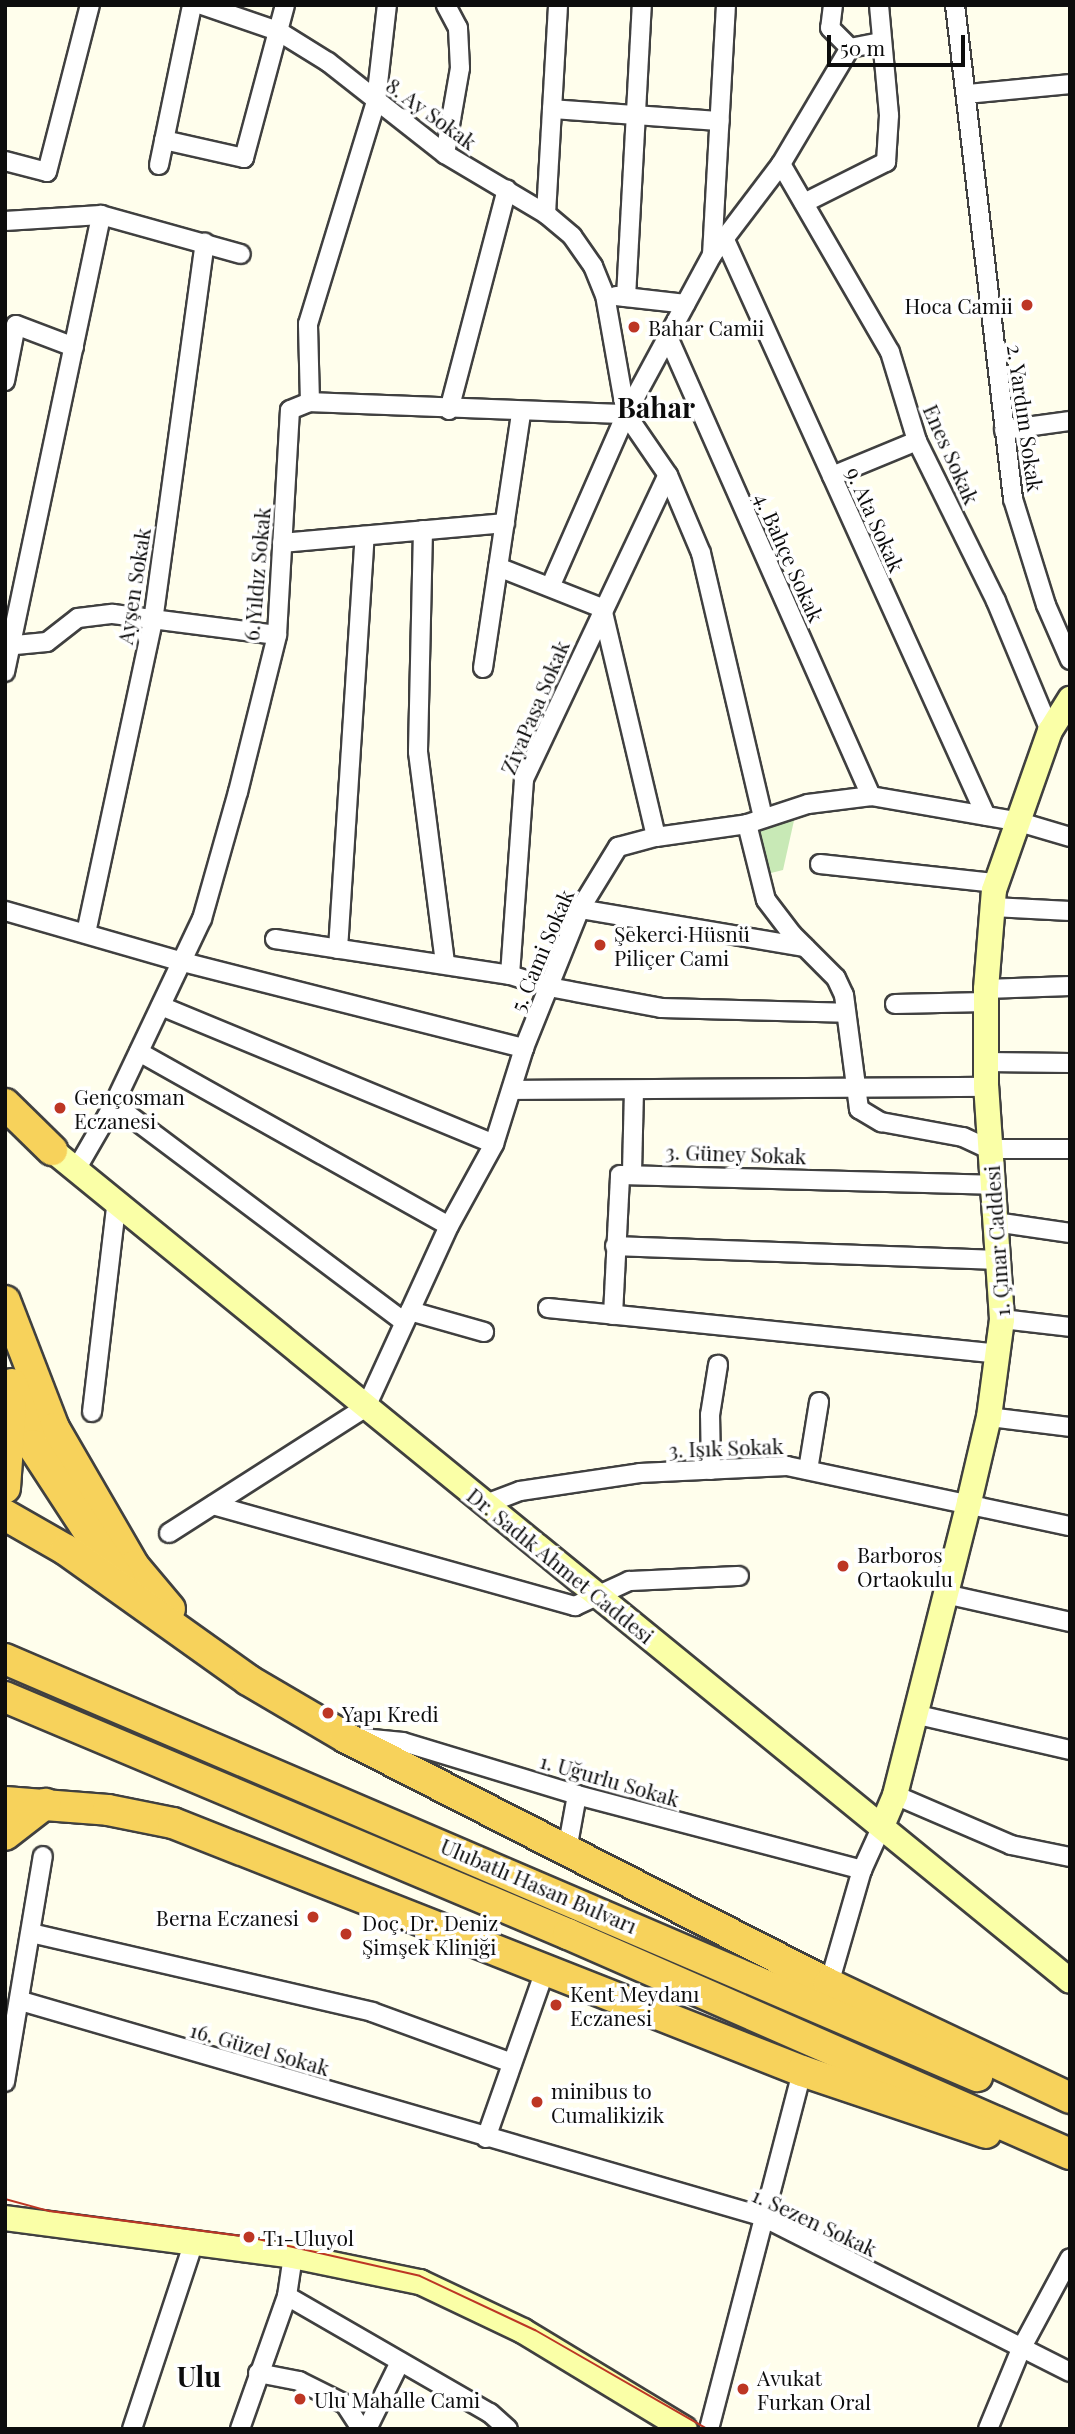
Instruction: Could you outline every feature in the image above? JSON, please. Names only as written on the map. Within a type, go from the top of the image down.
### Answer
[{"type":"highway","points":[[5,1104],[52,1150]]},
{"type":"highway","points":[[5,1126],[52,1150]]},
{"type":"highway","points":[[5,1301],[12,1384],[5,1488]]},
{"type":"highway","points":[[5,1301],[54,1428],[75,1466],[134,1566],[204,1650]]},
{"type":"highway","points":[[12,1384],[32,1446],[130,1595]]},
{"type":"highway","points":[[5,1515],[130,1595],[204,1650],[345,1737],[829,1984],[1070,2098]]},
{"type":"highway","name":"Ulubatlı Hasan Bulvarı","points":[[5,1659],[686,1947],[1070,2117]]},
{"type":"highway","name":"Ulubatlı Hasan Bulvarı","points":[[5,1697],[568,1934],[1062,2151]]},
{"type":"highway","points":[[5,1802],[108,1810],[173,1823],[802,2071],[961,2128],[1062,2151]]},
{"type":"highway","points":[[5,1835],[45,1804]]},
{"type":"main road","name":"1. Çınar Caddesi","points":[[882,1826],[895,1795],[969,1502],[989,1417],[998,1354],[1002,1319],[986,1074],[986,996],[995,895],[1016,821],[1050,731],[1070,699]]},
{"type":"main road","name":"Dr. Sadık Ahmet Caddesi","points":[[52,1150],[78,1168],[1070,1982]]},
{"type":"main road","points":[[5,2218],[193,2245],[293,2256],[420,2282],[523,2332],[672,2426]]},
{"type":"street","points":[[5,161],[47,172],[90,5]]},
{"type":"street","points":[[159,165],[192,5]]},
{"type":"street","name":"8. Ay Sokak","points":[[202,5],[278,31],[328,62],[445,154],[546,214],[572,236],[593,266],[605,295],[626,414]]},
{"type":"street","points":[[164,140],[244,158],[285,5]]},
{"type":"street","points":[[387,5],[376,101],[308,324],[310,402],[521,413],[626,414]]},
{"type":"street","points":[[445,154],[460,68],[458,27],[446,5]]},
{"type":"street","points":[[546,214],[558,5]]},
{"type":"street","points":[[626,297],[633,115],[642,5]]},
{"type":"street","points":[[712,255],[726,5]]},
{"type":"street","points":[[833,5],[830,27],[850,48]]},
{"type":"street","points":[[804,203],[886,162],[889,115],[880,42],[879,5]]},
{"type":"street","name":"2. Yardım Sokak","points":[[955,5],[1013,499],[1046,605],[1070,660]]},
{"type":"street","points":[[551,585],[626,414],[712,255],[781,164],[850,48],[880,42]]},
{"type":"street","points":[[967,94],[1070,84]]},
{"type":"street","points":[[551,109],[720,121]]},
{"type":"street","name":"Enes Sokak","points":[[781,164],[890,352],[917,441],[996,601],[1050,731]]},
{"type":"street","points":[[449,410],[507,189]]},
{"type":"street","points":[[5,221],[102,215],[242,254]]},
{"type":"street","points":[[5,672],[8,646],[102,215]]},
{"type":"street","name":"9. Ata Sokak","points":[[725,240],[986,816]]},
{"type":"street","name":"Ayşen Sokak","points":[[86,933],[153,621],[205,243]]},
{"type":"street","points":[[605,295],[686,304]]},
{"type":"street","points":[[5,381],[16,325],[74,347]]},
{"type":"street","name":"4. Bahçe Sokak","points":[[668,337],[871,796]]},
{"type":"street","name":"6. Yıldız Sokak","points":[[78,1168],[114,1104],[162,1006],[206,906],[276,635],[290,410],[310,402]]},
{"type":"street","points":[[483,668],[521,413]]},
{"type":"street","points":[[626,414],[668,475],[701,553],[755,820],[766,900],[805,947],[836,978],[846,1013],[854,1088],[859,1109],[881,1122],[963,1137],[989,1149],[1070,1149]]},
{"type":"street","points":[[1004,430],[1070,421]]},
{"type":"street","points":[[832,476],[917,441]]},
{"type":"street","name":"ZiyaPaşa Sokak","points":[[510,975],[524,779],[602,608],[668,475]]},
{"type":"street","points":[[282,543],[505,523]]},
{"type":"street","points":[[423,530],[418,752],[445,964]]},
{"type":"street","points":[[338,949],[365,537]]},
{"type":"street","points":[[498,566],[551,585],[602,608],[656,836]]},
{"type":"street","points":[[8,646],[47,642],[78,618],[113,614],[276,635]]},
{"type":"street","name":"5. Cami Sokak","points":[[366,1407],[449,1226],[494,1144],[524,1048],[580,909],[618,847],[656,836],[755,820],[808,804],[871,796],[1016,821],[1070,836]]},
{"type":"street","points":[[820,864],[1070,911]]},
{"type":"street","points":[[580,909],[805,947]]},
{"type":"street","points":[[5,911],[183,962],[524,1048]]},
{"type":"street","points":[[275,939],[510,975],[549,988],[661,1008],[846,1013]]},
{"type":"street","points":[[895,1004],[1070,986]]},
{"type":"street","points":[[162,1006],[494,1144]]},
{"type":"street","points":[[139,1052],[449,1226]]},
{"type":"street","points":[[512,1090],[634,1092],[854,1088],[1070,1063]]},
{"type":"street","points":[[613,1315],[620,1175],[632,1172],[634,1092]]},
{"type":"street","points":[[114,1104],[407,1316],[484,1332]]},
{"type":"street","name":"3. Güney Sokak","points":[[632,1172],[992,1185]]},
{"type":"street","points":[[92,1412],[117,1200]]},
{"type":"street","points":[[995,1222],[1070,1233]]},
{"type":"street","points":[[615,1246],[997,1260]]},
{"type":"street","points":[[548,1308],[755,1325],[998,1354]]},
{"type":"street","points":[[1002,1319],[1070,1327]]},
{"type":"street","points":[[710,1470],[710,1415],[718,1365]]},
{"type":"street","points":[[808,1470],[820,1402]]},
{"type":"street","points":[[169,1533],[366,1407]]},
{"type":"street","points":[[989,1417],[1070,1427]]},
{"type":"street","name":"3. Işık Sokak","points":[[486,1504],[520,1491],[640,1473],[787,1466],[969,1502],[1070,1526]]},
{"type":"street","points":[[213,1505],[575,1606],[629,1581],[739,1576]]},
{"type":"street","points":[[945,1594],[1070,1622]]},
{"type":"street","points":[[914,1714],[1070,1750]]},
{"type":"street","name":"1. Uğurlu Sokak","points":[[345,1737],[403,1742],[577,1795],[862,1870]]},
{"type":"street","points":[[567,1850],[577,1795]]},
{"type":"street","points":[[895,1795],[1012,1845],[1070,1857]]},
{"type":"street","points":[[829,1984],[862,1870],[882,1826]]},
{"type":"street","points":[[5,2082],[43,1856]]},
{"type":"street","points":[[31,1933],[372,2011],[512,2063]]},
{"type":"street","points":[[486,2138],[546,1968]]},
{"type":"street","name":"16. Güzel Sokak","points":[[20,2001],[486,2138]]},
{"type":"street","points":[[709,2429],[761,2216],[802,2071]]},
{"type":"street","name":"1. Sezen Sokak","points":[[486,2138],[761,2216],[1070,2372]]},
{"type":"street","points":[[132,2429],[193,2245]]},
{"type":"street","points":[[240,2429],[287,2296],[293,2256]]},
{"type":"street","points":[[988,2429],[1021,2349],[1070,2258]]},
{"type":"street","points":[[287,2296],[490,2413],[508,2429]]},
{"type":"street","points":[[367,2429],[400,2362]]},
{"type":"street","points":[[258,2373],[299,2381],[345,2404],[361,2429]]},
{"type":"green space","points":[[795,816],[783,870],[767,874],[758,830]]},
{"type":"tram line","points":[[5,2199],[49,2211],[249,2237],[420,2276],[535,2330],[707,2429]]},
{"type":"place","name":"Hoca Camii","points":[[1027,305]]},
{"type":"place","name":"Bahar Camii","points":[[634,327]]},
{"type":"place","name":"Şekerci Hüsnü Piliçer Cami","points":[[600,945]]},
{"type":"place","name":"Gençosman Eczanesi","points":[[60,1108]]},
{"type":"place","name":"Barboros Ortaokulu","points":[[843,1566]]},
{"type":"place","name":"Yapı Kredi","points":[[328,1713]]},
{"type":"place","name":"Berna Eczanesi","points":[[313,1917]]},
{"type":"place","name":"Doç. Dr. Deniz Şimşek Kliniği","points":[[346,1934]]},
{"type":"place","name":"Kent Meydanı Eczanesi","points":[[556,2005]]},
{"type":"place","name":"minibus to Cumalikizik","points":[[537,2102]]},
{"type":"place","name":"T1-Uluyol","points":[[249,2237]]},
{"type":"place","name":"Avukat Furkan Oral","points":[[743,2389]]},
{"type":"place","name":"Ulu Mahalle Cami","points":[[300,2399]]},
{"type":"district","name":"Bahar","points":[[656,407]]},
{"type":"district","name":"Ulu","points":[[199,2376]]}]
